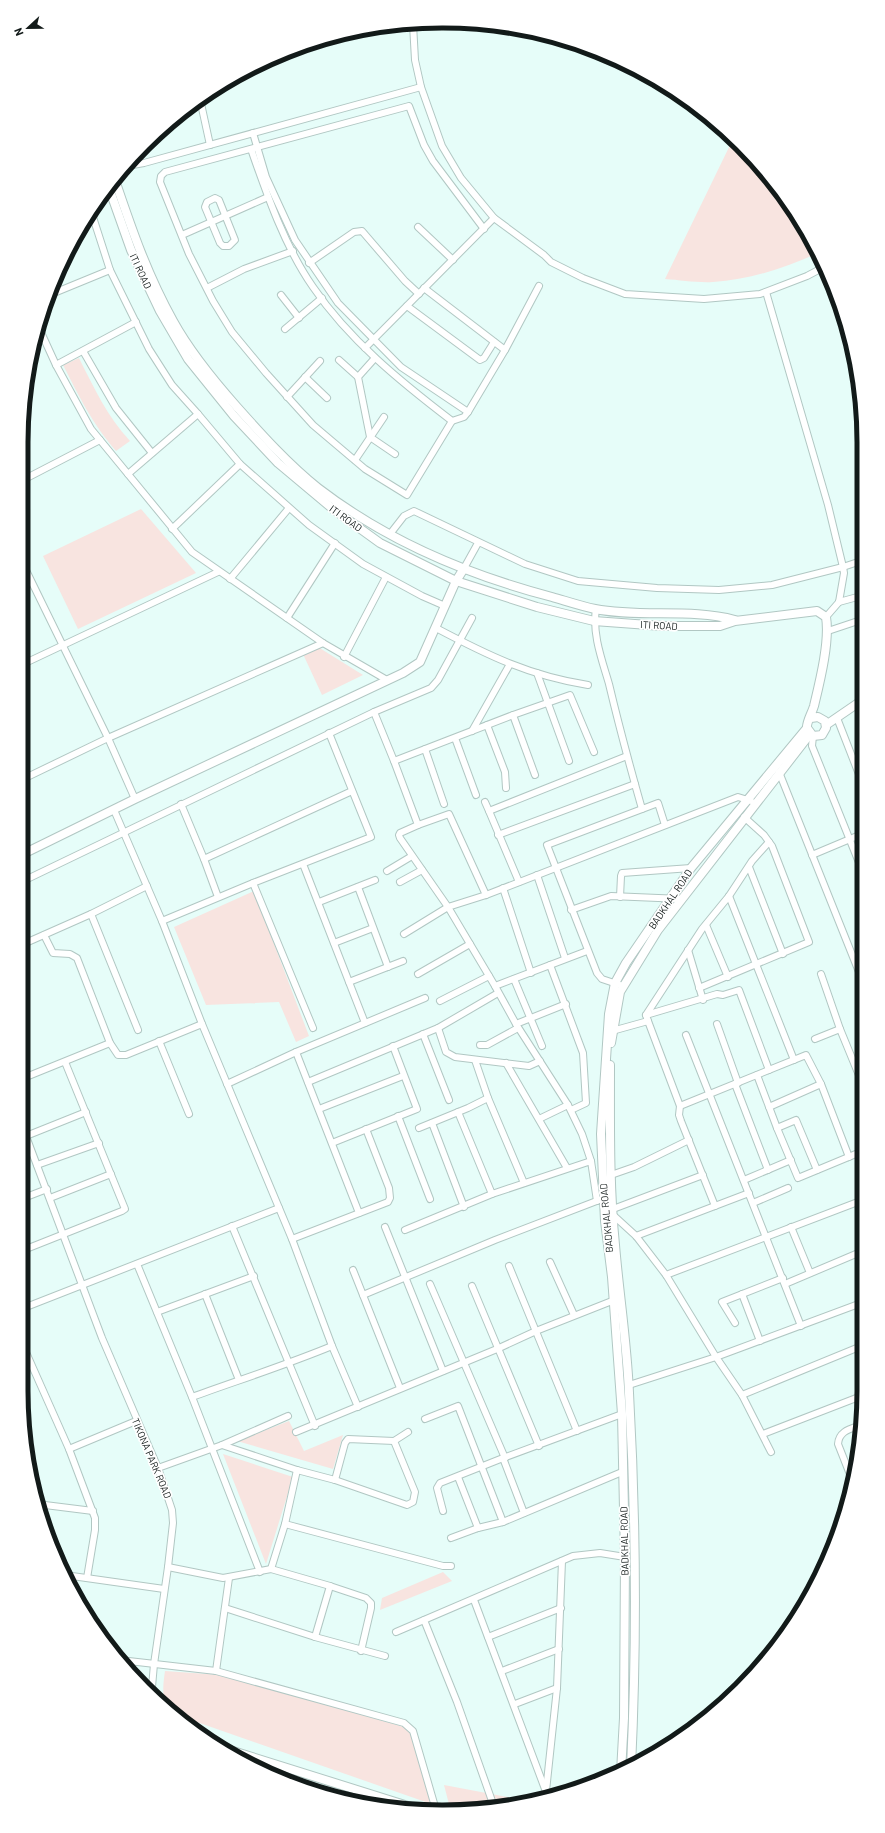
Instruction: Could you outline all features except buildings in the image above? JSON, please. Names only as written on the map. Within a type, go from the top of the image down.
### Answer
[{"type":"street","points":[[413,29],[415,60],[421,87],[442,146],[461,178],[494,218],[544,255],[551,262],[583,278],[625,294],[704,299],[766,292],[819,270]]},
{"type":"street","points":[[136,164],[421,87]]},
{"type":"street","points":[[201,106],[210,145]]},
{"type":"street","points":[[484,229],[433,161],[424,145],[409,106],[165,172],[161,176],[160,182],[189,254],[213,301],[232,332],[313,425],[365,469],[407,495],[452,421],[464,417],[468,412],[505,350],[539,286]]},
{"type":"street","points":[[253,133],[254,148],[268,197],[293,251],[312,287],[342,324],[375,358],[452,421]]},
{"type":"street","points":[[254,148],[295,240],[309,263],[338,303],[401,367],[468,412]]},
{"type":"street","name":"ITI ROAD","points":[[117,186],[147,270],[174,322],[208,373],[267,441],[317,487],[365,521],[463,570],[507,586],[596,609],[640,613],[717,616],[735,621]]},
{"type":"street","name":"ITI ROAD","points":[[111,194],[131,250],[160,311],[188,359],[234,416],[278,463],[334,509],[380,543],[456,582],[537,607],[594,621],[662,626],[720,626],[735,621],[817,611],[826,617]]},
{"type":"street","points":[[182,235],[268,197]]},
{"type":"street","points":[[215,198],[218,200],[226,216],[235,240],[229,246],[223,246],[211,222],[205,207],[206,202],[215,198]]},
{"type":"street","points":[[365,348],[494,218]]},
{"type":"street","points":[[94,219],[110,270],[149,349],[172,385],[240,464],[289,508],[363,564],[422,596],[445,606]]},
{"type":"street","points":[[418,227],[453,260]]},
{"type":"street","points":[[309,263],[354,232],[362,230],[405,281],[419,294]]},
{"type":"street","points":[[207,288],[244,269],[293,251]]},
{"type":"street","points":[[57,292],[110,270]]},
{"type":"street","points":[[424,288],[505,350]]},
{"type":"street","points":[[766,292],[828,505],[844,573],[839,602],[826,617],[828,631],[811,718],[806,724],[810,733],[812,746],[857,858]]},
{"type":"street","points":[[281,295],[299,318]]},
{"type":"street","points":[[285,330],[322,298]]},
{"type":"street","points":[[407,306],[480,360],[484,358],[494,342]]},
{"type":"street","points":[[56,365],[136,322]]},
{"type":"street","points":[[42,335],[56,365],[91,429],[192,552],[218,572],[344,657],[387,680]]},
{"type":"street","points":[[83,350],[116,408],[152,453]]},
{"type":"street","points":[[358,377],[375,358]]},
{"type":"street","points":[[339,360],[358,377],[370,437],[395,454]]},
{"type":"street","points":[[287,396],[320,361]]},
{"type":"street","points":[[305,377],[327,398]]},
{"type":"street","points":[[128,474],[198,414]]},
{"type":"street","points":[[355,460],[384,417]]},
{"type":"street","points":[[28,477],[100,440]]},
{"type":"street","points":[[172,529],[240,464]]},
{"type":"street","points":[[230,579],[289,508]]},
{"type":"street","points":[[390,534],[404,516],[414,511],[478,543],[525,564],[578,581],[657,588],[719,590],[772,585],[857,562]]},
{"type":"street","points":[[287,618],[335,543]]},
{"type":"street","points":[[28,852],[135,799],[403,673],[420,662],[456,582],[478,543]]},
{"type":"street","points":[[28,662],[218,572]]},
{"type":"street","points":[[28,575],[108,738],[135,799]]},
{"type":"street","points":[[344,657],[386,577]]},
{"type":"street","points":[[839,602],[857,597]]},
{"type":"street","points":[[596,609],[594,621],[598,642],[642,809]]},
{"type":"street","points":[[28,879],[329,733],[431,688],[438,680],[461,641],[472,618]]},
{"type":"street","points":[[828,631],[857,621]]},
{"type":"street","points":[[436,628],[510,664],[566,682],[588,685]]},
{"type":"street","points":[[28,777],[108,738],[323,643]]},
{"type":"street","points":[[472,731],[510,664]]},
{"type":"street","points":[[537,673],[569,761]]},
{"type":"street","points":[[566,682],[594,752]]},
{"type":"street","points":[[394,761],[513,715],[570,695]]},
{"type":"street","points":[[810,733],[822,735],[826,725],[857,704]]},
{"type":"street","points":[[374,712],[418,825]]},
{"type":"street","points":[[513,715],[535,775]]},
{"type":"street","points":[[811,718],[822,718],[826,725]]},
{"type":"street","points":[[836,718],[857,770]]},
{"type":"street","points":[[487,725],[505,772],[506,788]]},
{"type":"street","points":[[162,921],[218,897],[371,837],[329,733]]},
{"type":"street","name":"BADKHAL ROAD","points":[[621,1764],[624,1718],[625,1557],[622,1472],[622,1414],[611,1175],[610,1063],[612,1031],[620,992],[619,984],[658,930],[810,733]]},
{"type":"street","name":"BADKHAL ROAD","points":[[631,1759],[634,1719],[635,1517],[629,1385],[617,1299],[600,1200],[601,1134],[606,1032],[626,963],[670,898],[691,868],[747,799],[810,733]]},
{"type":"street","points":[[455,738],[476,795]]},
{"type":"street","points":[[425,749],[444,804]]},
{"type":"street","points":[[489,811],[627,756]]},
{"type":"street","points":[[780,772],[857,969]]},
{"type":"street","points":[[498,835],[635,784]]},
{"type":"street","points":[[204,859],[352,791]]},
{"type":"street","points":[[404,934],[448,907],[486,895],[738,797],[755,803]]},
{"type":"street","points":[[485,802],[519,882]]},
{"type":"street","points":[[619,984],[602,979],[597,974],[547,845],[658,803],[665,825]]},
{"type":"street","points":[[181,804],[218,897]]},
{"type":"street","points":[[114,810],[162,921],[202,1024],[292,1239],[332,1346],[358,1407]]},
{"type":"street","points":[[486,895],[449,814],[418,825],[399,835],[448,907],[517,1026],[569,1108],[582,1134],[591,1161],[600,1200]]},
{"type":"street","points":[[699,988],[809,942],[789,887],[769,842],[764,835],[744,817]]},
{"type":"street","points":[[812,855],[857,836]]},
{"type":"street","points":[[647,1018],[688,950],[769,842]]},
{"type":"street","points":[[387,871],[412,856]]},
{"type":"street","points":[[303,864],[365,1023]]},
{"type":"street","points":[[749,867],[783,954]]},
{"type":"street","points":[[620,897],[622,873],[691,868]]},
{"type":"street","points":[[400,882],[422,870]]},
{"type":"street","points":[[537,875],[565,958]]},
{"type":"street","points":[[319,902],[375,880]]},
{"type":"street","points":[[253,883],[313,1028]]},
{"type":"street","points":[[28,942],[147,886]]},
{"type":"street","points":[[358,887],[388,967]]},
{"type":"street","points":[[503,888],[531,973]]},
{"type":"street","points":[[571,910],[611,896],[682,899]]},
{"type":"street","points":[[729,896],[794,1060]]},
{"type":"street","points":[[90,914],[138,1030]]},
{"type":"street","points":[[706,925],[728,977]]},
{"type":"street","points":[[334,943],[373,928]]},
{"type":"street","points":[[44,936],[53,954],[73,955],[77,958],[110,1043],[116,1053],[122,1055],[202,1024]]},
{"type":"street","points":[[418,974],[470,944]]},
{"type":"street","points":[[495,986],[587,950]]},
{"type":"street","points":[[688,950],[703,1000]]},
{"type":"street","points":[[349,982],[403,961]]},
{"type":"street","points":[[539,1119],[586,1103],[583,1053],[566,1004],[550,965]]},
{"type":"street","points":[[821,974],[840,1029],[857,1070]]},
{"type":"street","points":[[440,1001],[489,976]]},
{"type":"street","points":[[514,979],[542,1046]]},
{"type":"street","points":[[612,1031],[717,994],[724,995],[739,990],[769,1070]]},
{"type":"street","points":[[308,1082],[438,1028],[498,993]]},
{"type":"street","points":[[227,1084],[296,1052],[425,998]]},
{"type":"street","points":[[480,1045],[486,1045],[492,1042],[530,1018],[566,1004]]},
{"type":"street","points":[[647,1018],[680,1106],[679,1115],[715,1206]]},
{"type":"street","points":[[717,1024],[736,1084],[768,1170]]},
{"type":"street","points":[[438,1028],[448,1055],[475,1060],[529,1066],[540,1061]]},
{"type":"street","points":[[815,1039],[840,1029]]},
{"type":"street","points":[[423,1034],[449,1100]]},
{"type":"street","points":[[686,1035],[802,1326]]},
{"type":"street","points":[[159,1041],[189,1114]]},
{"type":"street","points":[[28,1076],[110,1043]]},
{"type":"street","points":[[332,1143],[417,1109],[392,1046]]},
{"type":"street","points":[[296,1052],[359,1213]]},
{"type":"street","points":[[680,1106],[806,1055],[821,1084],[849,1157]]},
{"type":"street","points":[[475,1060],[488,1098],[524,1183]]},
{"type":"street","points":[[28,1248],[124,1210],[125,1207],[65,1062]]},
{"type":"street","points":[[506,1063],[568,1168]]},
{"type":"street","points":[[758,1075],[777,1128],[798,1178],[857,1154]]},
{"type":"street","points":[[319,1109],[403,1076]]},
{"type":"street","points":[[769,1107],[821,1084]]},
{"type":"street","points":[[419,1128],[488,1098]]},
{"type":"street","points":[[28,1135],[86,1112]]},
{"type":"street","points":[[458,1112],[492,1194]]},
{"type":"street","points":[[398,1116],[430,1199]]},
{"type":"street","points":[[777,1128],[796,1120],[817,1170]]},
{"type":"street","points":[[432,1123],[464,1207]]},
{"type":"street","points":[[292,1239],[388,1202],[390,1198],[390,1188],[366,1129]]},
{"type":"street","points":[[611,1175],[634,1167],[689,1140]]},
{"type":"street","name":"TIKONA PARK ROAD","points":[[28,1141],[83,1284],[102,1338],[136,1421],[158,1468],[169,1498],[173,1517],[168,1567],[150,1685]]},
{"type":"street","points":[[37,1165],[99,1143]]},
{"type":"street","points":[[744,1180],[791,1160]]},
{"type":"street","points":[[405,1230],[464,1207],[492,1194],[591,1161]]},
{"type":"street","points":[[50,1198],[112,1174]]},
{"type":"street","points":[[703,1175],[613,1212],[636,1236],[666,1275],[716,1357],[742,1395],[771,1452]]},
{"type":"street","points":[[753,1203],[788,1188]]},
{"type":"street","points":[[28,1196],[46,1189]]},
{"type":"street","points":[[636,1236],[749,1193]]},
{"type":"street","points":[[364,1295],[495,1240],[612,1195]]},
{"type":"street","points":[[666,1275],[857,1202]]},
{"type":"street","points":[[28,1306],[279,1208]]},
{"type":"street","points":[[232,1226],[315,1426]]},
{"type":"street","points":[[385,1227],[443,1371]]},
{"type":"street","points":[[791,1227],[810,1273]]},
{"type":"street","points":[[735,1323],[722,1302],[742,1294],[810,1273],[857,1254]]},
{"type":"street","points":[[550,1262],[574,1315]]},
{"type":"street","points":[[137,1264],[192,1398],[260,1572]]},
{"type":"street","points":[[509,1266],[577,1432]]},
{"type":"street","points":[[353,1270],[400,1388]]},
{"type":"street","points":[[157,1312],[254,1276]]},
{"type":"street","points":[[430,1284],[465,1363],[504,1458],[524,1513]]},
{"type":"street","points":[[472,1286],[497,1349],[539,1446]]},
{"type":"street","points":[[205,1294],[239,1380]]},
{"type":"street","points":[[742,1294],[760,1341]]},
{"type":"street","points":[[296,1432],[315,1426],[400,1388],[465,1363],[574,1315],[617,1299]]},
{"type":"street","points":[[629,1385],[716,1357],[857,1305]]},
{"type":"street","points":[[192,1398],[290,1363],[332,1346]]},
{"type":"street","points":[[742,1395],[857,1348]]},
{"type":"street","points":[[28,1357],[69,1449],[95,1518],[95,1530],[87,1578]]},
{"type":"street","points":[[763,1434],[857,1398]]},
{"type":"street","points":[[425,1419],[458,1406],[503,1522]]},
{"type":"street","points":[[443,1511],[437,1488],[440,1483],[622,1414]]},
{"type":"street","points":[[158,1468],[222,1445],[288,1416]]},
{"type":"street","points":[[69,1449],[136,1421]]},
{"type":"street","points":[[849,1472],[838,1444],[838,1439],[846,1430],[855,1427]]},
{"type":"street","points":[[335,1480],[345,1443],[348,1439],[394,1441],[408,1432]]},
{"type":"street","points":[[222,1445],[297,1470],[335,1480],[404,1504],[413,1502],[415,1492],[394,1441]]},
{"type":"street","points":[[271,1569],[285,1524],[297,1470]]},
{"type":"street","points":[[451,1538],[478,1528],[503,1522],[622,1472]]},
{"type":"street","points":[[458,1477],[478,1528]]},
{"type":"street","points":[[44,1505],[92,1511]]},
{"type":"street","points":[[285,1524],[443,1566],[451,1566]]},
{"type":"street","points":[[396,1632],[474,1600],[573,1556],[600,1553],[625,1557]]},
{"type":"street","points":[[547,1792],[560,1649],[562,1561]]},
{"type":"street","points":[[168,1567],[215,1578],[229,1578],[271,1569],[366,1598],[371,1603],[371,1608],[361,1651]]},
{"type":"street","points":[[72,1576],[164,1589]]},
{"type":"street","points":[[216,1671],[229,1578]]},
{"type":"street","points":[[315,1637],[330,1586]]},
{"type":"street","points":[[474,1600],[546,1792]]},
{"type":"street","points":[[225,1608],[361,1651],[385,1656]]},
{"type":"street","points":[[488,1637],[561,1608]]},
{"type":"street","points":[[424,1620],[457,1702],[492,1802]]},
{"type":"street","points":[[502,1671],[560,1649]]},
{"type":"street","points":[[129,1661],[216,1671],[404,1723],[413,1731],[434,1805]]},
{"type":"street","points":[[514,1704],[557,1688]]},
{"type":"street","points":[[247,1755],[394,1802]]},
{"type":"shaded area","points":[[731,144],[771,190],[787,212],[812,256],[779,268],[740,279],[695,282],[665,279]]},
{"type":"shaded area","points":[[79,358],[114,422],[130,441],[116,451],[93,420],[63,365]]},
{"type":"shaded area","points":[[141,509],[196,573],[78,629],[43,556]]},
{"type":"shaded area","points":[[318,647],[363,675],[322,695],[303,654]]},
{"type":"shaded area","points":[[254,891],[309,1036],[296,1042],[279,1002],[206,1005],[174,927]]},
{"type":"shaded area","points":[[289,1421],[304,1451],[343,1435],[333,1469],[237,1441]]},
{"type":"shaded area","points":[[223,1454],[293,1477],[266,1564]]},
{"type":"shaded area","points":[[443,1572],[452,1581],[380,1610],[382,1598]]},
{"type":"shaded area","points":[[165,1671],[221,1675],[408,1728],[437,1805],[192,1720],[164,1698],[163,1688]]},
{"type":"shaded area","points":[[444,1785],[514,1798],[470,1804],[449,1805]]}]
